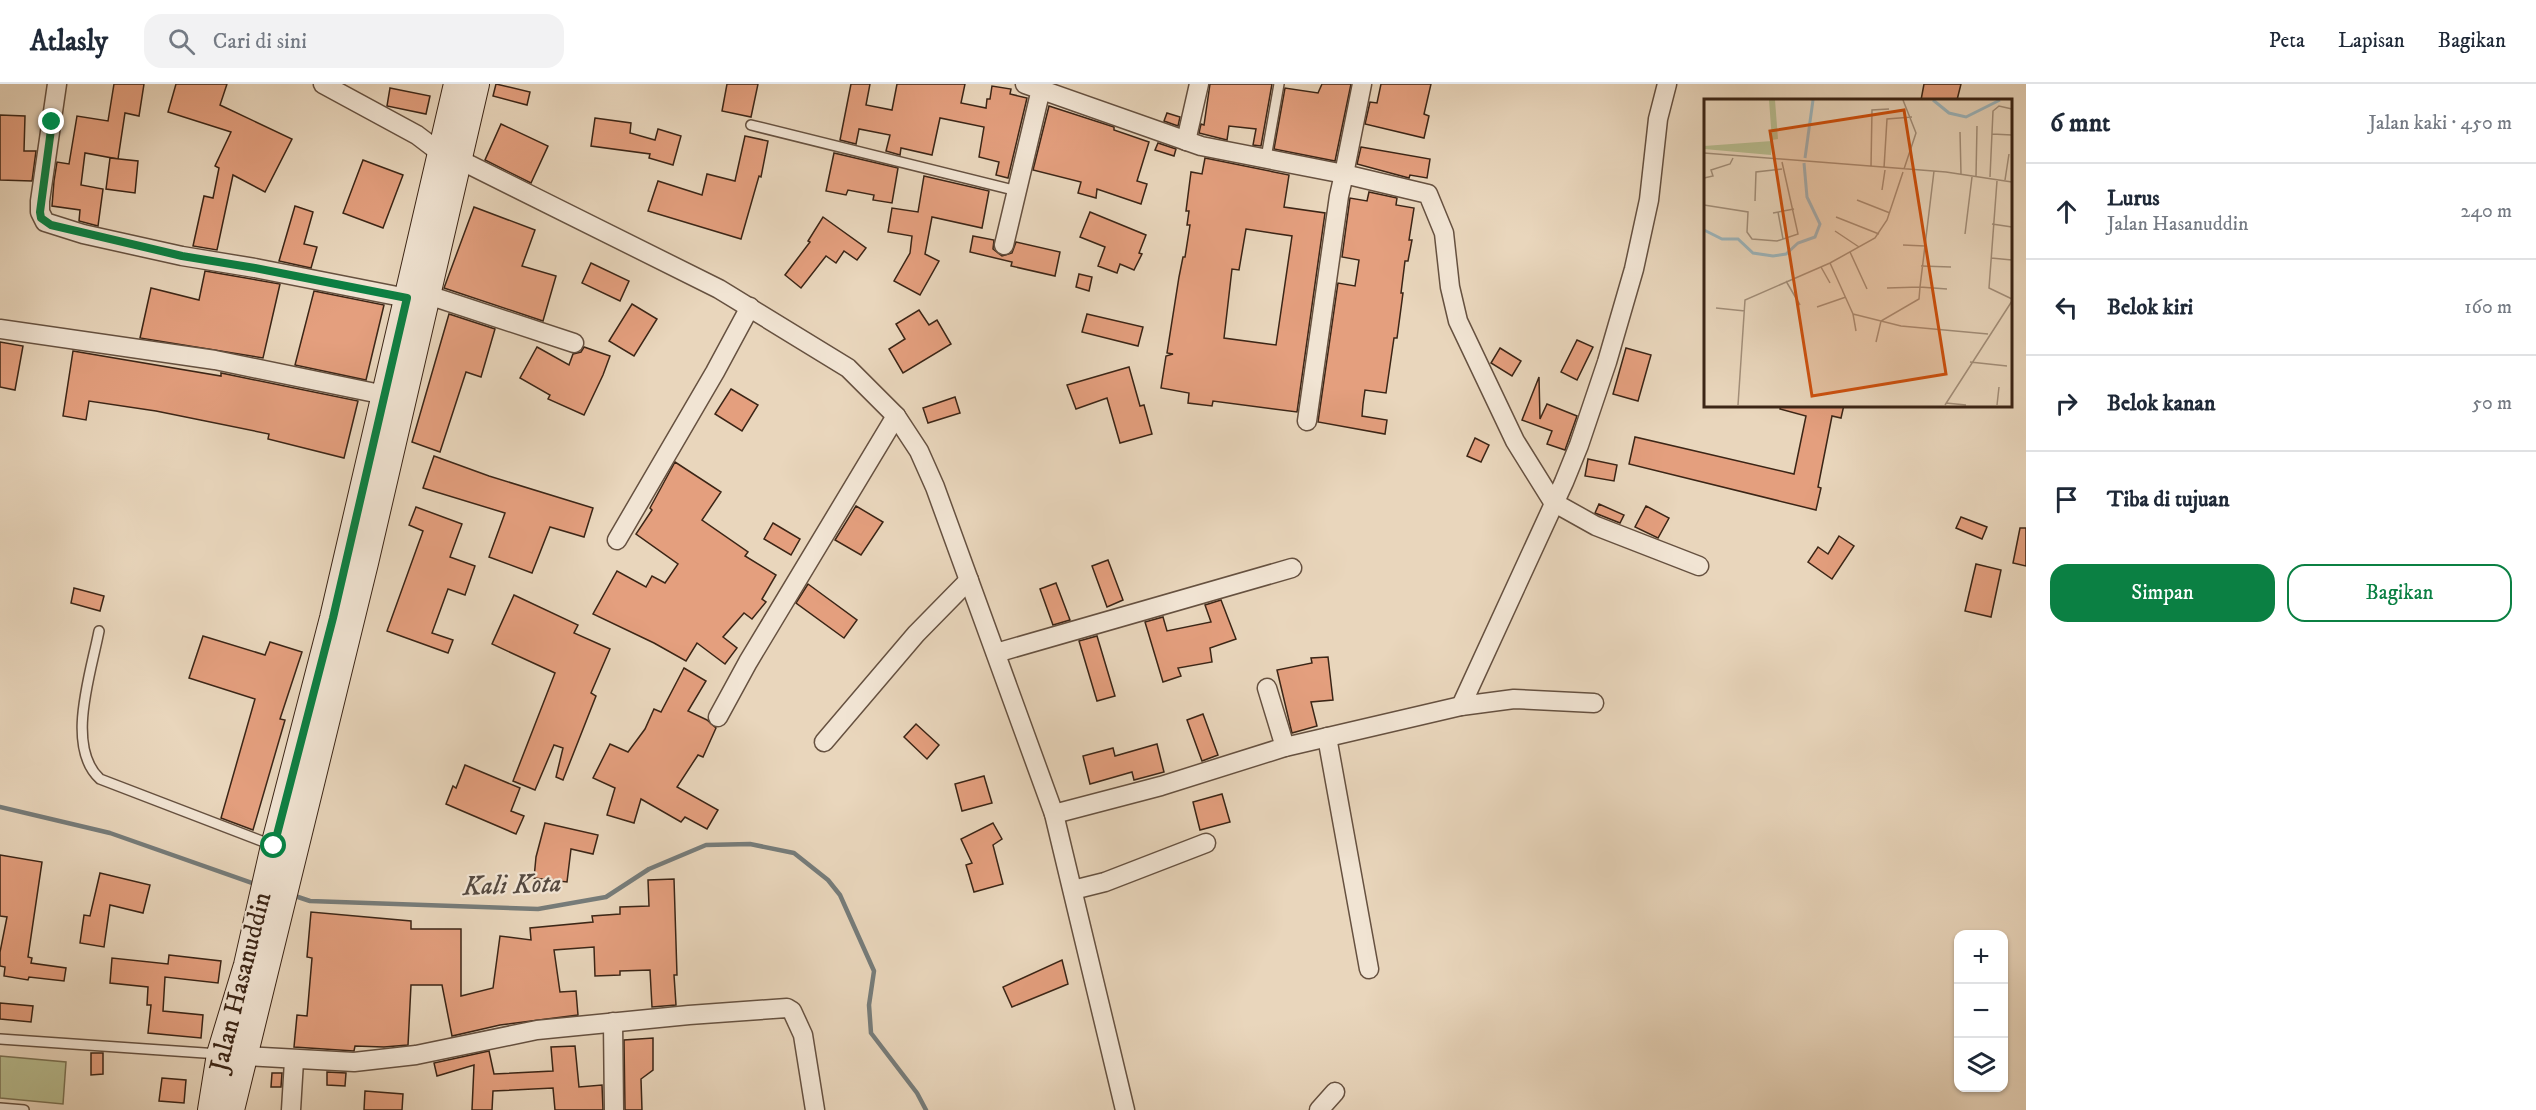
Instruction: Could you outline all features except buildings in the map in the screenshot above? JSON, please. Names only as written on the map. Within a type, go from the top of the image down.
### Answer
[{"type":"street","points":[[57,84],[40,212],[41,218],[51,225],[182,256],[417,297],[574,343]]},
{"type":"street","points":[[323,84],[417,135],[451,157],[681,268],[750,307],[848,368],[896,416],[919,451],[935,487],[1054,814],[1125,1110]]},
{"type":"street","name":"Jalan Hasanuddin","points":[[451,157],[457,84]]},
{"type":"street","name":"Jalan Hasanuddin","points":[[231,1110],[233,1055],[248,965],[272,904],[280,856],[341,620],[451,157],[476,84]]},
{"type":"street","points":[[1186,141],[1199,84]]},
{"type":"street","points":[[1307,421],[1339,196],[1362,84]]},
{"type":"street","points":[[1461,706],[1580,445],[1634,269],[1649,200],[1658,119],[1666,84]]},
{"type":"street","points":[[1004,245],[1017,191],[1033,87],[1186,141],[1222,151],[1344,174],[1428,194],[1444,233],[1450,287],[1458,321],[1515,441],[1553,502],[1596,526],[1700,566]]},
{"type":"street","name":"Jalan Hasanuddin","points":[[341,620],[386,395],[417,297]]},
{"type":"street","points":[[617,540],[705,391],[750,307]]},
{"type":"street","points":[[0,329],[215,360],[386,395]]},
{"type":"street","points":[[718,717],[748,662],[896,416]]},
{"type":"street","points":[[996,653],[1292,568]]},
{"type":"street","points":[[824,742],[916,634],[969,580]]},
{"type":"street","points":[[1267,688],[1285,747]]},
{"type":"street","points":[[1054,814],[1161,786],[1285,747],[1461,706],[1514,699],[1594,703]]},
{"type":"street","points":[[1327,737],[1369,969]]},
{"type":"street","points":[[1073,890],[1106,882],[1206,843]]},
{"type":"street","points":[[233,1055],[294,1061],[354,1062],[416,1055],[537,1030],[780,1008],[792,1011],[802,1035],[815,1110]]},
{"type":"street","points":[[613,1022],[614,1110]]},
{"type":"street","name":"Jalan Hasanuddin","points":[[211,1110],[233,1055]]},
{"type":"street","points":[[291,1110],[294,1061]]},
{"type":"street","points":[[1319,1110],[1335,1092]]},
{"type":"lane","points":[[1266,158],[1279,84]]},
{"type":"lane","points":[[751,125],[1017,191]]},
{"type":"lane","points":[[99,631],[82,730],[82,750],[91,771],[100,779],[280,856]]},
{"type":"lane","points":[[0,1039],[233,1055]]},
{"type":"lane","points":[[0,1108],[24,1110]]},
{"type":"green space","points":[[0,1056],[66,1062],[63,1104],[0,1098]]},
{"type":"waterway","name":"Kali Kota","points":[[0,807],[110,833],[258,885]]},
{"type":"waterway","name":"Kali Kota","points":[[292,895],[310,901],[538,909],[606,897],[649,869],[706,845],[750,844],[794,853],[828,880],[840,895],[874,971],[869,1005],[871,1033],[917,1093],[926,1110]]},
{"type":"route","points":[[52,122],[40,201],[41,218],[51,225],[210,262],[255,268],[407,298],[333,618],[274,846]]}]
